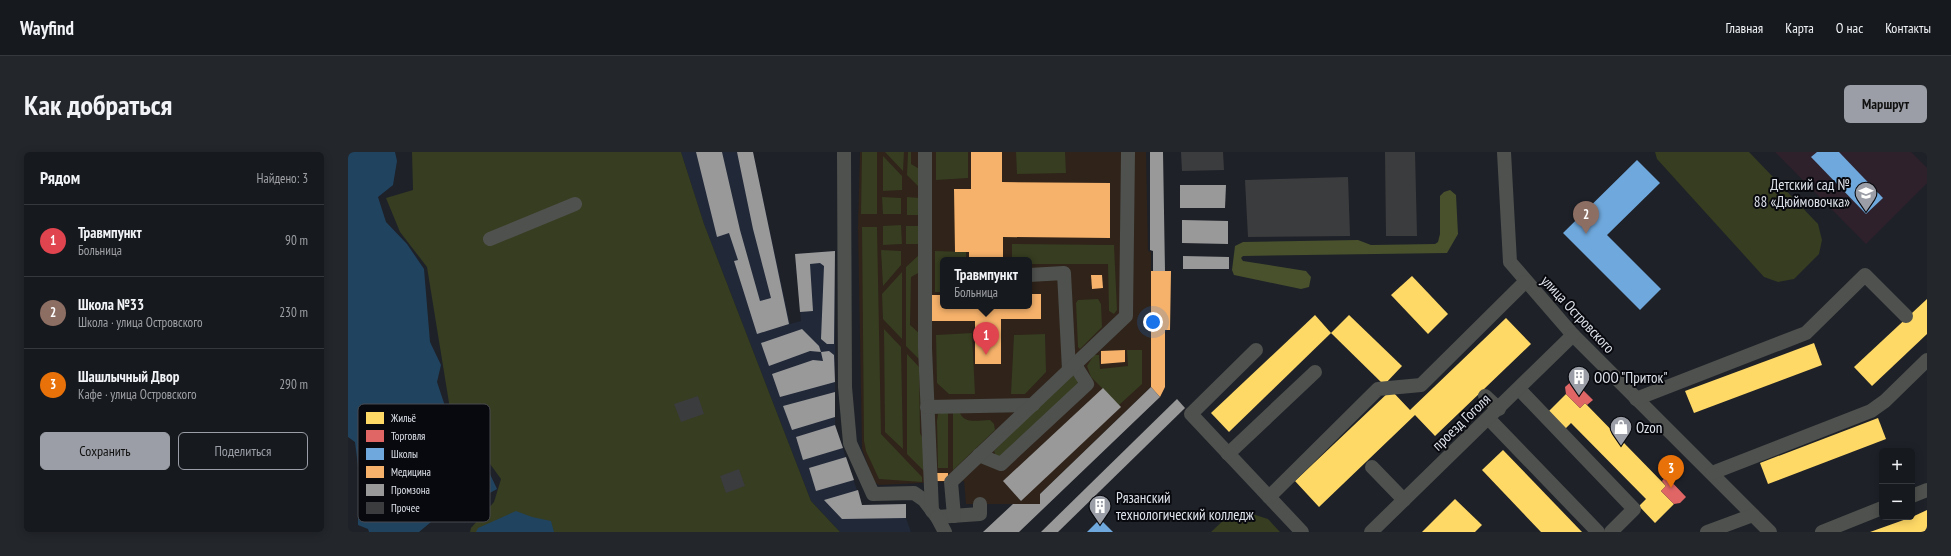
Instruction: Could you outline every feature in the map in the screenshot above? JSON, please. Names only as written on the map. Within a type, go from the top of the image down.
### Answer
[{"type":"street","points":[[844,152],[845,387],[850,443],[873,494],[914,493],[924,500],[935,514],[945,532]]},
{"type":"street","points":[[925,152],[924,348],[935,514]]},
{"type":"street","points":[[954,516],[951,482],[1126,316],[1128,152]]},
{"type":"street","name":"улица Островского","points":[[1504,152],[1510,262],[1525,282],[1573,335],[1770,532]]},
{"type":"street","points":[[490,239],[575,204]]},
{"type":"street","points":[[979,456],[1001,464],[1087,384],[1072,367],[1064,274],[1032,275]]},
{"type":"street","points":[[1636,399],[1806,333],[1865,275],[1906,316]]},
{"type":"street","points":[[1269,497],[1378,389],[1421,385],[1525,282]]},
{"type":"street","name":"проезд Гоголя","points":[[1371,532],[1494,414],[1573,335]]},
{"type":"street","points":[[1256,350],[1191,414],[1302,532]]},
{"type":"street","points":[[1712,473],[1871,411],[1885,402],[1927,360]]},
{"type":"street","points":[[1228,454],[1315,372]]},
{"type":"street","points":[[1519,389],[1634,509],[1611,532]]},
{"type":"street","points":[[1485,396],[1494,414],[1598,532]]},
{"type":"street","points":[[927,407],[1033,404]]},
{"type":"street","points":[[1372,467],[1404,500]]},
{"type":"street","points":[[1915,495],[1927,490]]},
{"type":"street","points":[[935,514],[954,516],[980,514],[980,504]]},
{"type":"street","points":[[1822,532],[1879,509]]},
{"type":"street","points":[[1707,532],[1753,515]]},
{"type":"shaded area","points":[[681,152],[753,152],[790,324],[801,321],[795,254],[835,251],[835,425],[862,505],[906,504],[906,518],[911,532],[840,532],[811,501],[704,224]]},
{"type":"shaded area","points":[[860,152],[1146,152],[1148,251],[1151,252],[1151,387],[1040,494],[1040,504],[966,504],[964,481],[879,485],[874,482],[862,449],[858,227]]},
{"type":"shaded area","name":"Детский сад № 88 «Дюймовочка»","points":[[1775,152],[1911,152],[1927,168],[1927,183],[1866,244]]},
{"type":"green space","points":[[412,152],[681,152],[704,224],[811,501],[840,532],[470,532],[471,528],[476,522],[490,522],[490,507],[494,502],[501,479],[490,464],[490,404],[449,404],[427,267],[400,232],[386,198],[413,190]]},
{"type":"green space","points":[[862,152],[877,152],[877,214],[861,214]]},
{"type":"green space","points":[[885,152],[904,152],[903,171]]},
{"type":"green space","points":[[908,152],[911,152],[911,164],[921,170],[921,189],[907,175]]},
{"type":"green space","points":[[936,152],[968,152],[968,178],[936,180]]},
{"type":"green space","points":[[1016,152],[1065,152],[1066,173],[1017,174]]},
{"type":"green space","points":[[1655,152],[1749,152],[1818,224],[1822,240],[1819,254],[1794,279],[1778,282],[1764,277],[1657,159]]},
{"type":"green space","points":[[883,156],[902,176],[902,190],[883,191]]},
{"type":"green space","points":[[1450,190],[1456,195],[1458,234],[1447,253],[1243,256],[1241,258],[1243,261],[1306,271],[1311,277],[1309,287],[1301,289],[1234,275],[1232,270],[1235,246],[1243,242],[1358,240],[1371,245],[1435,244],[1438,242],[1440,234],[1440,196],[1444,192]]},
{"type":"green space","points":[[882,197],[901,198],[901,214],[883,214]]},
{"type":"green space","points":[[907,197],[920,198],[920,215],[907,215]]},
{"type":"green space","points":[[901,225],[902,244],[883,245],[883,226]]},
{"type":"green space","points":[[906,226],[919,226],[920,244],[906,244]]},
{"type":"green space","points":[[862,227],[877,227],[881,434],[922,477],[922,482],[879,479],[866,451],[864,441]]},
{"type":"green space","points":[[1012,244],[1114,245],[1117,310],[1114,314],[1109,311],[1108,264],[1032,264],[1032,257],[1012,257]]},
{"type":"green space","points":[[881,250],[901,251],[901,265],[883,286]]},
{"type":"green space","points":[[935,251],[966,252],[966,257],[940,257],[940,292],[935,292]]},
{"type":"green space","points":[[919,255],[920,272],[911,277],[910,325],[920,334],[919,359],[906,346],[906,267]]},
{"type":"green space","points":[[902,272],[902,339],[883,319],[882,294]]},
{"type":"green space","points":[[1098,299],[1101,304],[1102,327],[1080,349],[1078,347],[1076,303],[1078,300]]},
{"type":"green space","points":[[884,329],[901,347],[903,449],[885,432]]},
{"type":"green space","points":[[972,333],[975,394],[949,394],[937,383],[936,335]]},
{"type":"green space","points":[[1045,334],[1046,372],[1025,394],[1011,394],[1014,335]]},
{"type":"green space","points":[[1127,350],[1142,350],[1142,384],[1119,405],[1091,377],[1087,366],[1094,355],[1099,355],[1100,369],[1128,366]]},
{"type":"green space","points":[[907,354],[919,367],[920,433],[924,442],[924,471],[907,454]]},
{"type":"green space","points":[[1074,375],[1078,381],[1077,386],[1004,456],[996,456],[994,451],[1068,377]]},
{"type":"green space","points":[[953,410],[959,411],[964,418],[968,420],[990,420],[994,424],[995,430],[953,470]]},
{"type":"green space","points":[[948,411],[948,468],[938,468],[938,414]]},
{"type":"green space","points":[[1243,511],[1268,519],[1280,532],[1211,532],[1229,515]]},
{"type":"water","points":[[348,152],[395,152],[397,161],[393,185],[378,197],[386,222],[407,244],[424,269],[430,342],[441,365],[437,382],[444,404],[358,404],[358,466],[355,442],[348,437]]},
{"type":"water","points":[[490,474],[497,489],[490,493]]},
{"type":"water","points":[[516,511],[532,517],[551,521],[554,532],[476,532],[478,528]]},
{"type":"water","points":[[358,522],[431,522],[419,532],[369,532],[368,529],[358,525]]},
{"type":"building: Жильё","points":[[1412,276],[1448,314],[1428,334],[1391,295]]},
{"type":"building: Жильё","points":[[1927,299],[1927,334],[1872,386],[1854,367]]},
{"type":"building: Жильё","points":[[1315,315],[1331,333],[1229,432],[1211,413]]},
{"type":"building: Жильё","points":[[1349,315],[1402,366],[1384,385],[1331,333]]},
{"type":"building: Жильё","points":[[1506,318],[1531,344],[1435,436],[1415,415],[1319,507],[1295,481],[1391,390],[1410,410]]},
{"type":"building: Жильё","points":[[1814,343],[1822,365],[1694,413],[1685,391]]},
{"type":"building: Жильё","points":[[1566,394],[1580,408],[1585,403],[1666,486],[1661,491],[1674,504],[1655,523],[1639,506],[1646,499],[1571,423],[1565,429],[1548,412]]},
{"type":"building: Жильё","points":[[1878,418],[1886,439],[1768,484],[1760,463]]},
{"type":"building: Жильё","points":[[1503,450],[1582,532],[1541,532],[1482,470]]},
{"type":"building: Жильё","points":[[1455,499],[1482,525],[1475,532],[1422,532]]},
{"type":"building: Жильё","points":[[1927,510],[1927,532],[1870,532],[1904,520],[1915,520],[1915,516]]},
{"type":"building: Торговля","name":"ООО \"Приток\"","points":[[1573,380],[1593,400],[1587,405],[1585,403],[1580,408],[1566,394],[1565,387]]},
{"type":"building: Торговля","points":[[1666,476],[1686,497],[1680,503],[1674,504],[1661,491],[1666,486],[1662,481]]},
{"type":"building: Школы","points":[[1817,152],[1839,152],[1883,198],[1866,214],[1811,157]]},
{"type":"building: Школы","points":[[1637,160],[1660,183],[1607,235],[1661,289],[1640,310],[1563,233]]},
{"type":"building: Школы","name":"Рязанский технологический колледж","points":[[1100,519],[1113,532],[1087,532]]},
{"type":"building: Медицина","points":[[971,152],[1002,152],[1002,182],[1110,183],[1110,238],[1003,237],[1003,257],[969,257],[969,252],[955,252],[954,189],[971,189]]},
{"type":"building: Медицина","points":[[1151,271],[1171,271],[1170,330],[1165,330],[1165,387],[1160,397],[1151,387]]},
{"type":"building: Медицина","points":[[1091,275],[1102,275],[1103,288],[1092,289]]},
{"type":"building: Медицина","points":[[1032,294],[1041,294],[1041,319],[1001,319],[1001,364],[975,364],[975,321],[932,321],[932,295],[940,295],[940,309],[1032,309]]},
{"type":"building: Медицина","points":[[1125,350],[1125,362],[1101,364],[1101,351]]},
{"type":"building: Медицина","points":[[937,473],[948,473],[948,481],[937,481]]},
{"type":"building: Промзона","points":[[696,152],[722,152],[740,230],[760,301],[771,298],[753,229],[737,152],[753,152],[789,324],[757,334],[734,261],[738,260],[729,233],[717,237]]},
{"type":"building: Промзона","points":[[1150,152],[1163,152],[1165,271],[1153,271],[1153,251],[1150,250]]},
{"type":"building: Промзона","points":[[1180,185],[1226,185],[1225,208],[1180,208]]},
{"type":"building: Промзона","points":[[1182,220],[1228,221],[1228,244],[1182,243]]},
{"type":"building: Промзона","points":[[835,251],[834,344],[827,344],[821,339],[824,266],[820,263],[810,264],[813,311],[800,312],[795,254]]},
{"type":"building: Промзона","points":[[1183,256],[1229,257],[1229,269],[1183,269]]},
{"type":"building: Промзона","points":[[802,329],[819,346],[821,352],[810,351],[769,366],[761,343]]},
{"type":"building: Промзона","points":[[829,351],[834,355],[835,382],[780,397],[772,374],[813,360],[823,361],[821,352]]},
{"type":"building: Промзона","points":[[1151,387],[1160,397],[1019,532],[983,532],[1013,504],[1040,504],[1040,494]]},
{"type":"building: Промзона","points":[[1103,388],[1121,407],[1021,501],[1003,481]]},
{"type":"building: Промзона","points":[[835,392],[835,417],[792,430],[783,406]]},
{"type":"building: Промзона","points":[[1177,399],[1185,408],[1058,532],[1041,532]]},
{"type":"building: Промзона","points":[[835,425],[843,448],[803,460],[796,437]]},
{"type":"building: Промзона","points":[[846,457],[854,480],[816,491],[809,468]]},
{"type":"building: Промзона","points":[[858,490],[862,505],[906,504],[906,518],[842,519],[824,500]]},
{"type":"building: Прочее","points":[[1181,152],[1223,152],[1224,170],[1182,171]]},
{"type":"building: Прочее","points":[[1385,152],[1415,152],[1417,236],[1386,236]]},
{"type":"building: Прочее","points":[[1348,177],[1350,236],[1248,237],[1245,180]]},
{"type":"building: Прочее","points":[[698,396],[704,414],[681,422],[674,404]]},
{"type":"building: Прочее","points":[[739,469],[745,486],[726,493],[720,476]]},
{"type":"place","name":"Детский сад № 88 «Дюймовочка»","points":[[1866,212]]},
{"type":"place","name":"Школа №33","points":[[1586,234]]},
{"type":"place","name":"Травмпункт","points":[[986,355]]},
{"type":"place","name":"ООО \"Приток\"","points":[[1579,396]]},
{"type":"place","name":"Ozon","points":[[1621,446]]},
{"type":"place","name":"Шашлычный Двор","points":[[1671,488]]},
{"type":"place","name":"Рязанский технологический колледж","points":[[1100,526]]}]
